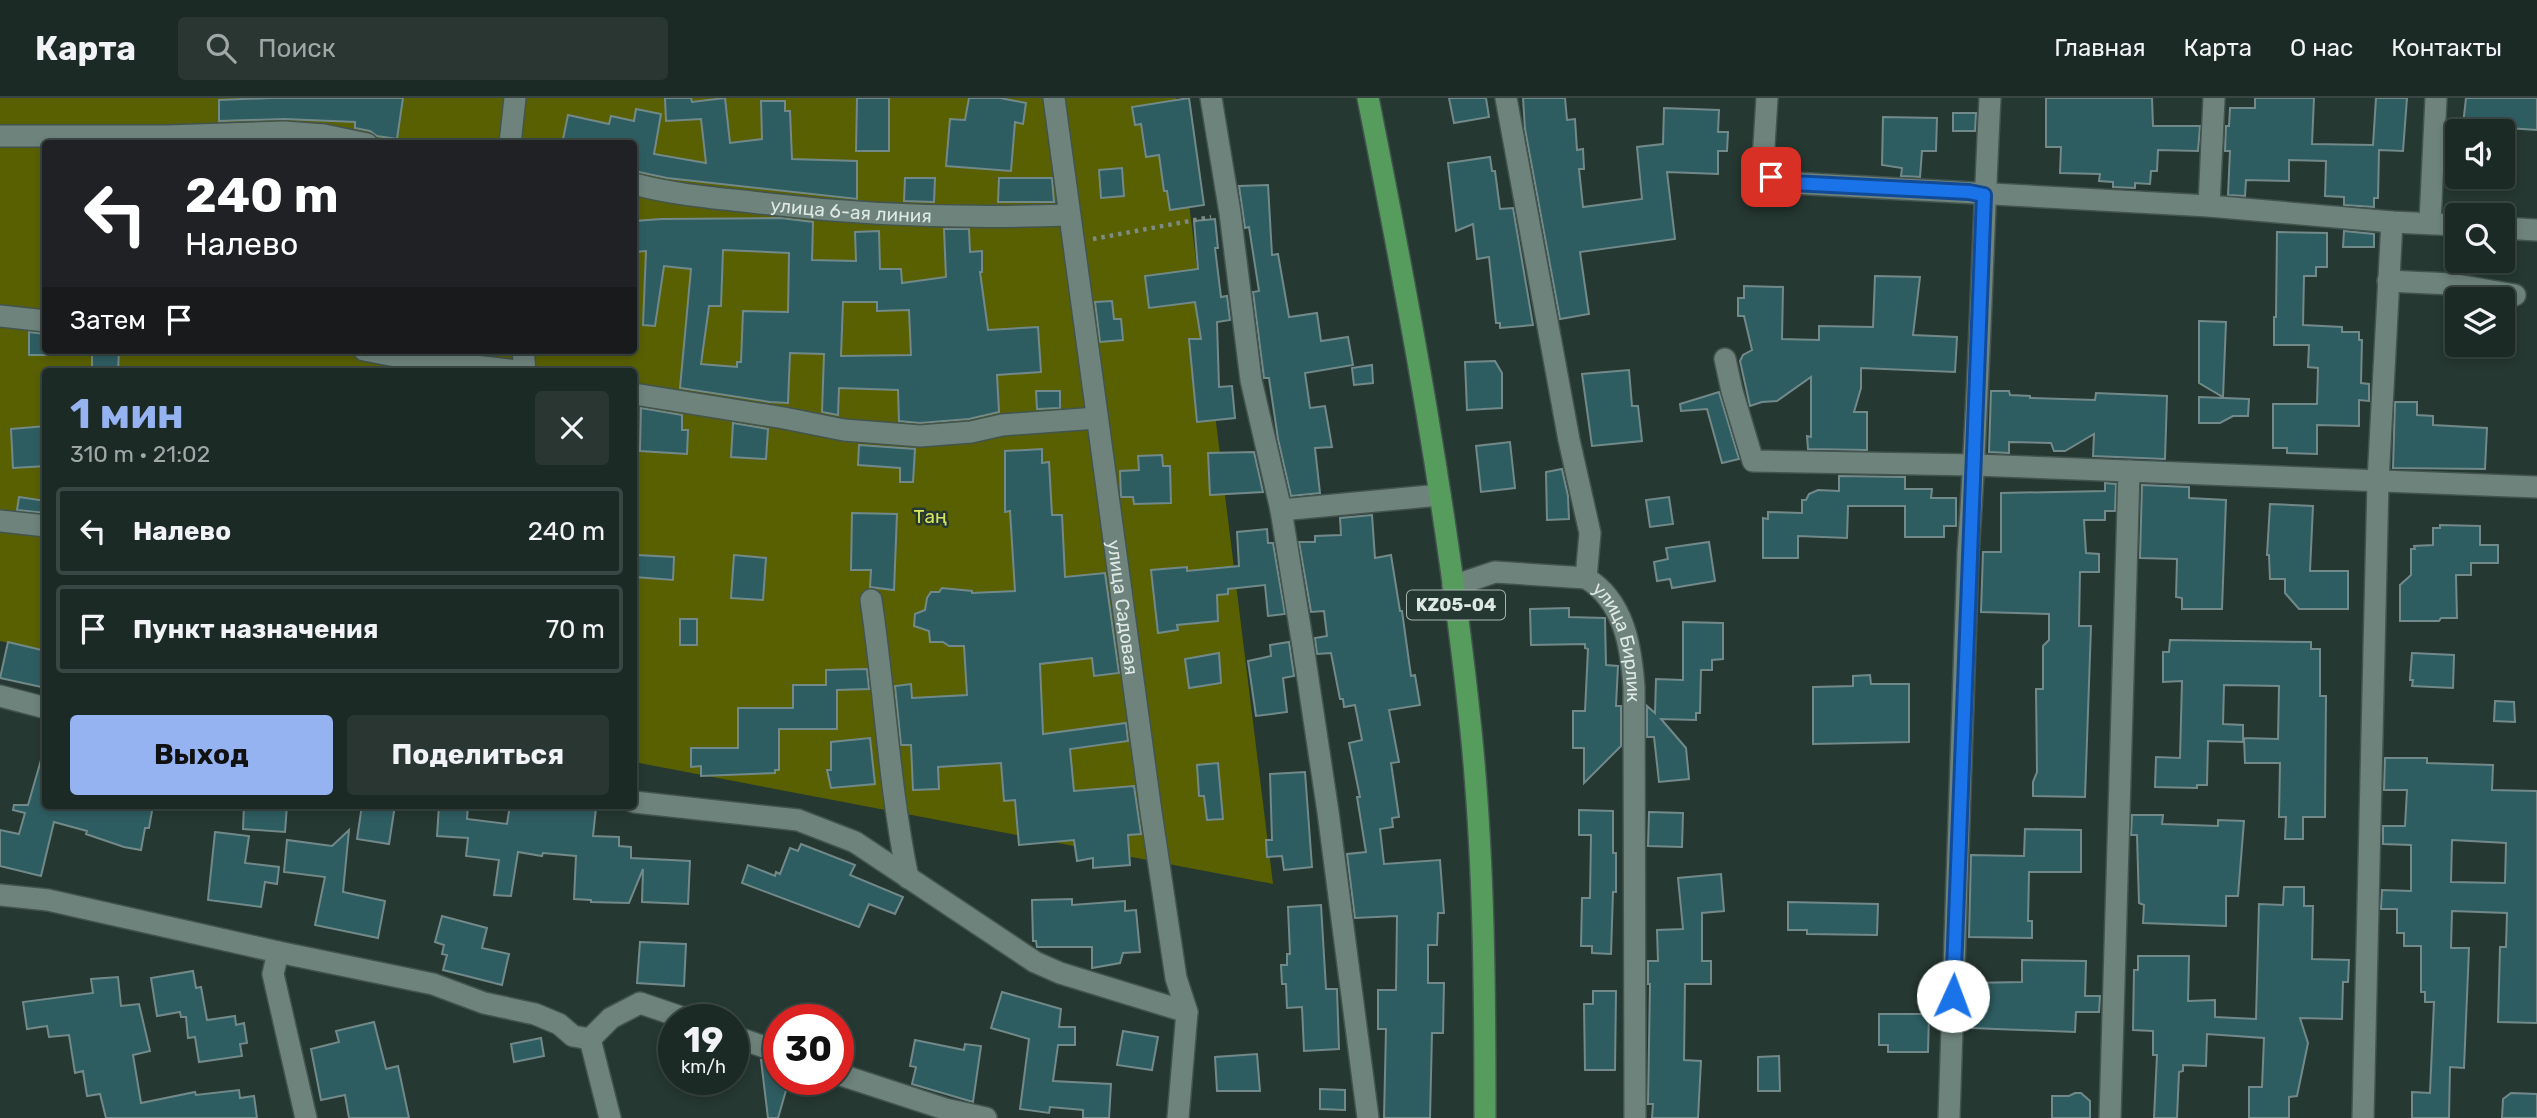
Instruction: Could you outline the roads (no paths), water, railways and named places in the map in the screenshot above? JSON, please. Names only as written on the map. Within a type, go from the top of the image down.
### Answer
[{"type":"main road","name":"KZ05-04","points":[[1368,98],[1427,407],[1471,734],[1480,879],[1485,1118]]},
{"type":"street","points":[[510,140],[515,98]]},
{"type":"street","name":"улица Садовая","points":[[1054,98],[1165,908],[1176,978],[1187,1012],[1178,1118]]},
{"type":"street","points":[[1211,98],[1230,214],[1251,380],[1281,510],[1328,811],[1368,1118]]},
{"type":"street","name":"улица Бирлик","points":[[1506,98],[1569,440],[1590,533],[1586,578],[1598,585],[1612,601],[1631,650],[1634,687],[1635,1118]]},
{"type":"street","points":[[1768,98],[1763,161],[1765,173],[1792,183],[2209,206],[2392,222],[2445,224]]},
{"type":"street","points":[[1949,1118],[1968,553],[1975,465],[1990,98]]},
{"type":"street","points":[[2209,206],[2214,98]]},
{"type":"street","points":[[2430,222],[2436,98]]},
{"type":"street","points":[[0,135],[167,136],[284,132],[348,140]]},
{"type":"street","name":"улица 6-ая линия","points":[[637,185],[663,192],[827,211],[1068,215]]},
{"type":"street","points":[[2363,1118],[2378,481],[2392,222]]},
{"type":"street","points":[[2515,229],[2537,230]]},
{"type":"street","points":[[2389,281],[2468,287]]},
{"type":"street","points":[[0,316],[42,321]]},
{"type":"street","points":[[384,354],[491,368]]},
{"type":"street","points":[[1725,359],[1754,461],[1975,465],[2537,487]]},
{"type":"street","points":[[637,394],[844,429],[920,436],[971,432],[1002,425],[1097,418]]},
{"type":"street","points":[[2110,1118],[2129,471]]},
{"type":"street","points":[[1281,510],[1440,495]]},
{"type":"street","points":[[0,521],[42,526]]},
{"type":"street","points":[[1453,586],[1495,572],[1586,578]]},
{"type":"street","points":[[871,600],[899,837],[908,878]]},
{"type":"street","points":[[0,695],[42,707]]},
{"type":"street","points":[[637,802],[798,820],[855,842],[1035,962],[1060,973],[1187,1012]]},
{"type":"street","points":[[0,895],[48,900],[433,984],[484,1003],[535,1014],[559,1024],[573,1036],[590,1039]]},
{"type":"street","points":[[278,952],[273,974],[306,1118]]},
{"type":"street","points":[[590,1039],[611,1018],[640,1003],[658,1009]]},
{"type":"street","points":[[590,1039],[610,1118]]},
{"type":"street","points":[[854,1080],[986,1118]]},
{"type":"park label","name":"Таң","points":[[930,516]]}]
